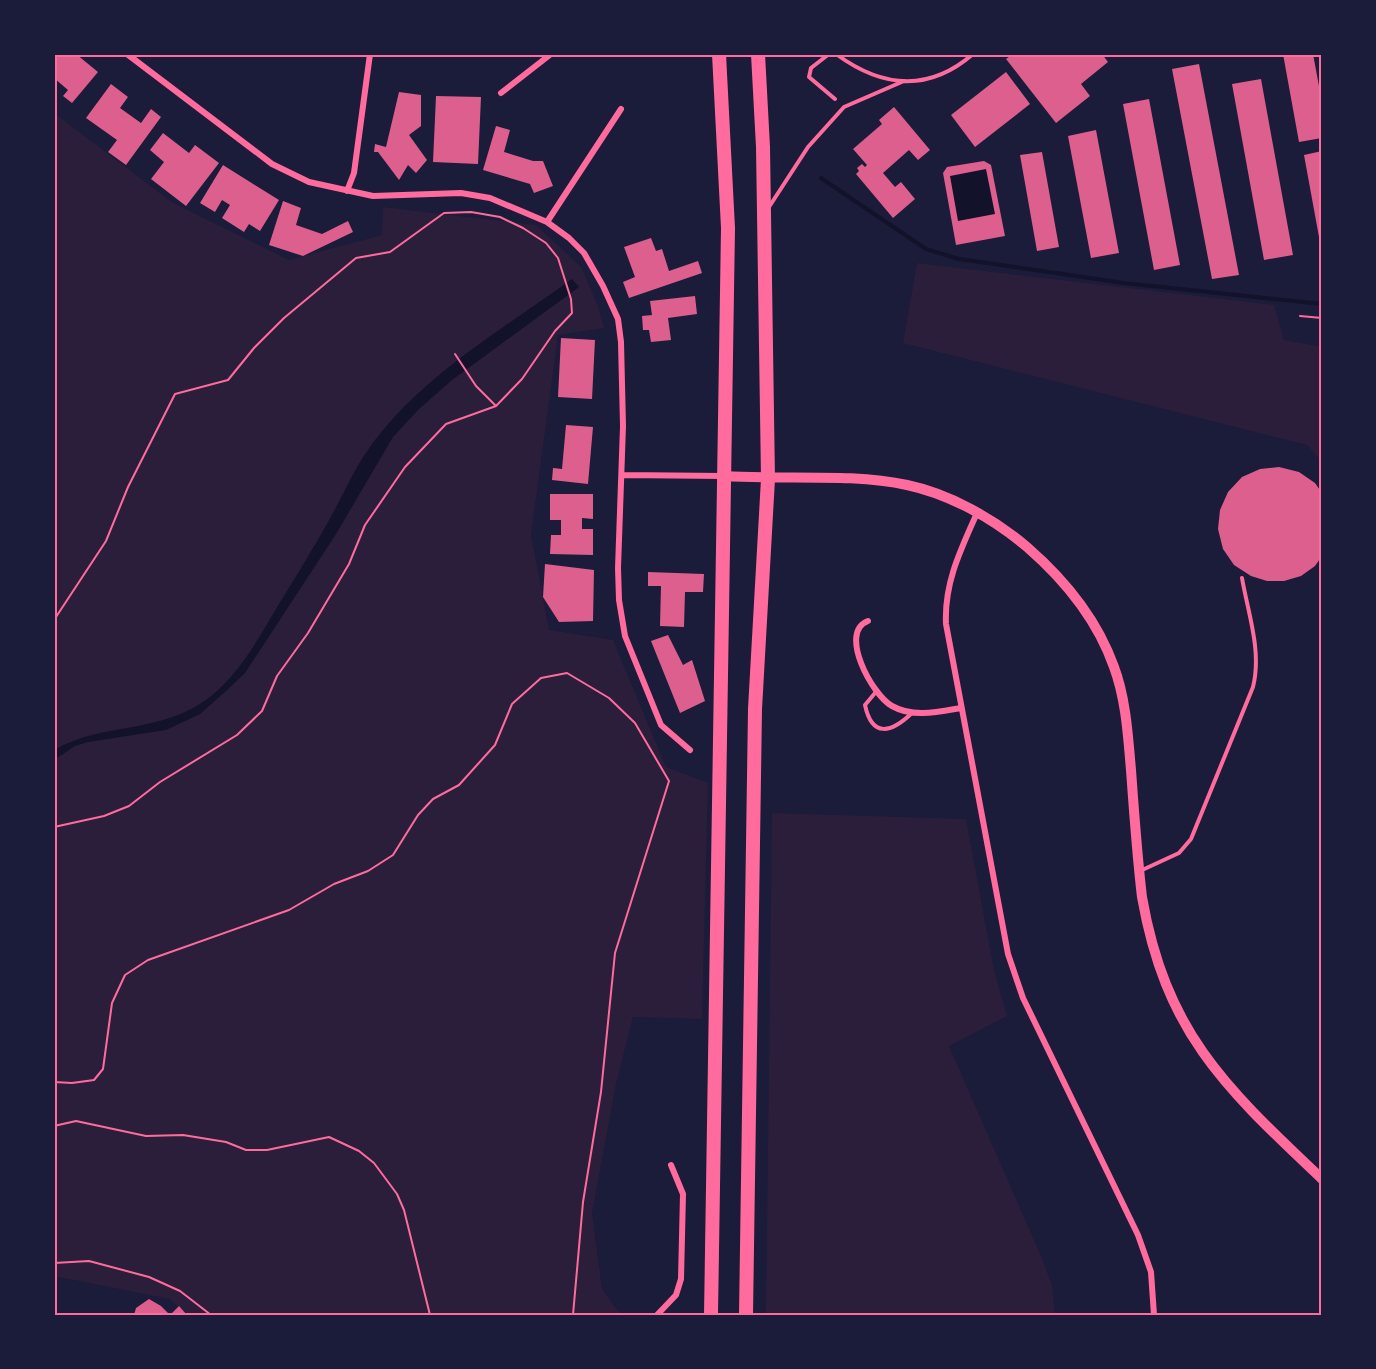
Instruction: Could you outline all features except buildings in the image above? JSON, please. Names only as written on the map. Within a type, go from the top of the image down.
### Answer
[{"type":"highway","points":[[711,1315],[728,228],[719,54]]},
{"type":"highway","points":[[746,1315],[755,709],[768,479],[765,213],[758,54]]},
{"type":"street","points":[[127,54],[272,164],[309,182],[373,196],[461,193],[490,198],[547,222],[569,238],[584,253],[618,319],[623,369],[618,568],[619,600],[625,636],[661,725],[690,750]]},
{"type":"street","points":[[347,191],[354,173],[370,54]]},
{"type":"street","points":[[501,93],[551,54]]},
{"type":"street","points":[[547,222],[621,109]]},
{"type":"street","points":[[622,475],[851,480],[907,485],[977,513],[1012,534],[1049,567],[1075,596],[1098,632],[1115,668],[1128,740],[1139,872],[1147,927],[1155,957],[1179,1017],[1203,1056],[1234,1093],[1322,1179]]},
{"type":"street","points":[[977,513],[952,572],[946,604],[948,638],[1003,931],[1014,976],[1138,1235],[1151,1272],[1154,1315]]},
{"type":"street","points":[[868,621],[859,626],[856,636],[864,676],[876,693],[892,706],[912,714],[961,708]]},
{"type":"street","points":[[657,1315],[676,1295],[681,1279],[683,1194],[670,1165]]},
{"type":"lane","points":[[829,54],[811,68],[809,77],[835,99]]},
{"type":"lane","points":[[836,54],[854,67],[882,80],[904,81],[934,77],[960,65],[973,54]]},
{"type":"lane","points":[[765,213],[808,147],[844,107],[904,81]]},
{"type":"lane","points":[[1139,872],[1179,853],[1191,839],[1253,687],[1257,670],[1256,653],[1242,578]]},
{"type":"lane","points":[[876,693],[865,705],[868,719],[874,726],[884,730],[897,727],[912,714]]},
{"type":"path","points":[[54,620],[106,541],[128,487],[175,394],[228,380],[254,348],[284,318],[356,258],[390,252],[444,213],[471,212],[500,218],[546,243],[558,258],[571,299],[572,313],[555,331],[522,379],[496,406],[446,424],[405,467],[365,525],[350,564],[308,633],[277,676],[262,711],[237,735],[160,782],[129,806],[104,816],[54,827]]},
{"type":"path","points":[[1300,316],[1322,318]]},
{"type":"path","points":[[455,354],[468,375],[496,406]]},
{"type":"path","points":[[54,1082],[72,1083],[94,1080],[103,1069],[112,1003],[125,975],[148,960],[289,910],[334,884],[368,871],[393,855],[418,815],[433,799],[459,786],[495,745],[512,705],[542,678],[567,674],[609,698],[635,723],[669,781],[615,953],[601,1092],[583,1202],[573,1315]]},
{"type":"path","points":[[54,1126],[76,1121],[146,1136],[183,1135],[226,1142],[246,1150],[267,1150],[329,1137],[344,1142],[374,1163],[397,1194],[404,1210],[430,1315]]},
{"type":"path","points":[[54,1263],[89,1261],[149,1277],[180,1291],[211,1315]]},
{"type":"shaded area","points":[[54,113],[173,203],[289,260],[382,235],[383,207],[536,225],[581,267],[598,306],[604,328],[558,335],[531,535],[549,630],[613,640],[666,767],[708,783],[702,1019],[633,1017],[616,1084],[592,1213],[602,1289],[621,1315],[187,1315],[170,1299],[54,1276]]},
{"type":"shaded area","points":[[986,169],[995,214],[958,221],[950,176]]},
{"type":"shaded area","points":[[917,263],[1274,305],[1284,340],[1322,347],[1322,462],[1307,445],[903,343]]},
{"type":"shaded area","points":[[572,279],[579,287],[452,380],[419,409],[393,437],[336,534],[245,673],[225,692],[200,714],[166,730],[88,742],[75,746],[54,760],[54,750],[73,741],[172,717],[191,709],[220,688],[253,648],[320,536],[359,464],[389,424],[437,377],[463,356]]},
{"type":"shaded area","points":[[772,813],[966,819],[994,970],[1007,1016],[949,1046],[1041,1256],[1052,1285],[1055,1315],[766,1315]]},
{"type":"waterway","points":[[821,178],[926,249],[959,259],[1124,283],[1322,304]]}]
